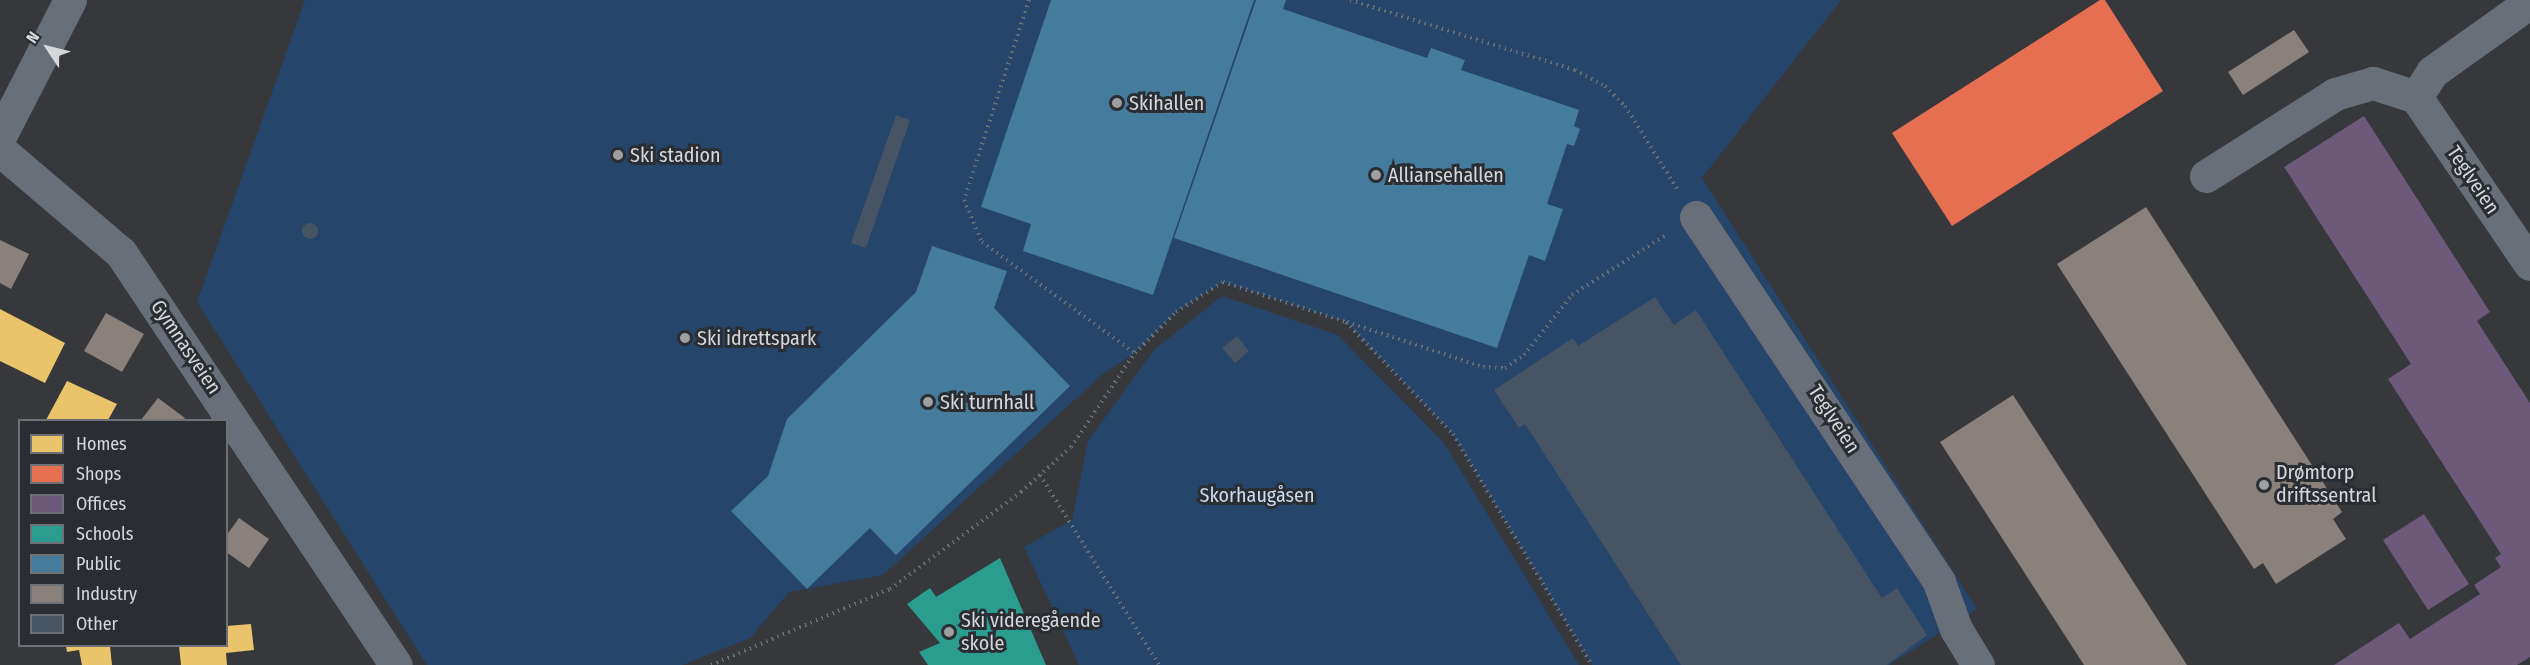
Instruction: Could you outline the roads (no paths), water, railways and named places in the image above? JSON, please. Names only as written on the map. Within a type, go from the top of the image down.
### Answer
[{"type":"street","points":[[0,136],[70,0]]},
{"type":"street","points":[[2206,176],[2335,94],[2373,82],[2416,97],[2432,72],[2530,2]]},
{"type":"street","name":"Teglveien","points":[[2416,97],[2530,264]]},
{"type":"street","name":"Gymnasveien","points":[[0,150],[121,253],[396,665]]},
{"type":"street","name":"Teglveien","points":[[1696,217],[1939,582],[1956,629],[1978,665]]},
{"type":"place","name":"Skihallen","points":[[1117,103]]},
{"type":"place","name":"Ski stadion","points":[[618,155]]},
{"type":"place","name":"Alliansehallen","points":[[1376,175]]},
{"type":"place","name":"Ski idrettspark","points":[[685,338]]},
{"type":"place","name":"Ski turnhall","points":[[928,402]]},
{"type":"place","name":"Drømtorp driftssentral","points":[[2264,485]]},
{"type":"place","name":"Ski videregående skole","points":[[949,632]]},
{"type":"park label","name":"Skorhaugåsen","points":[[1257,495]]}]
